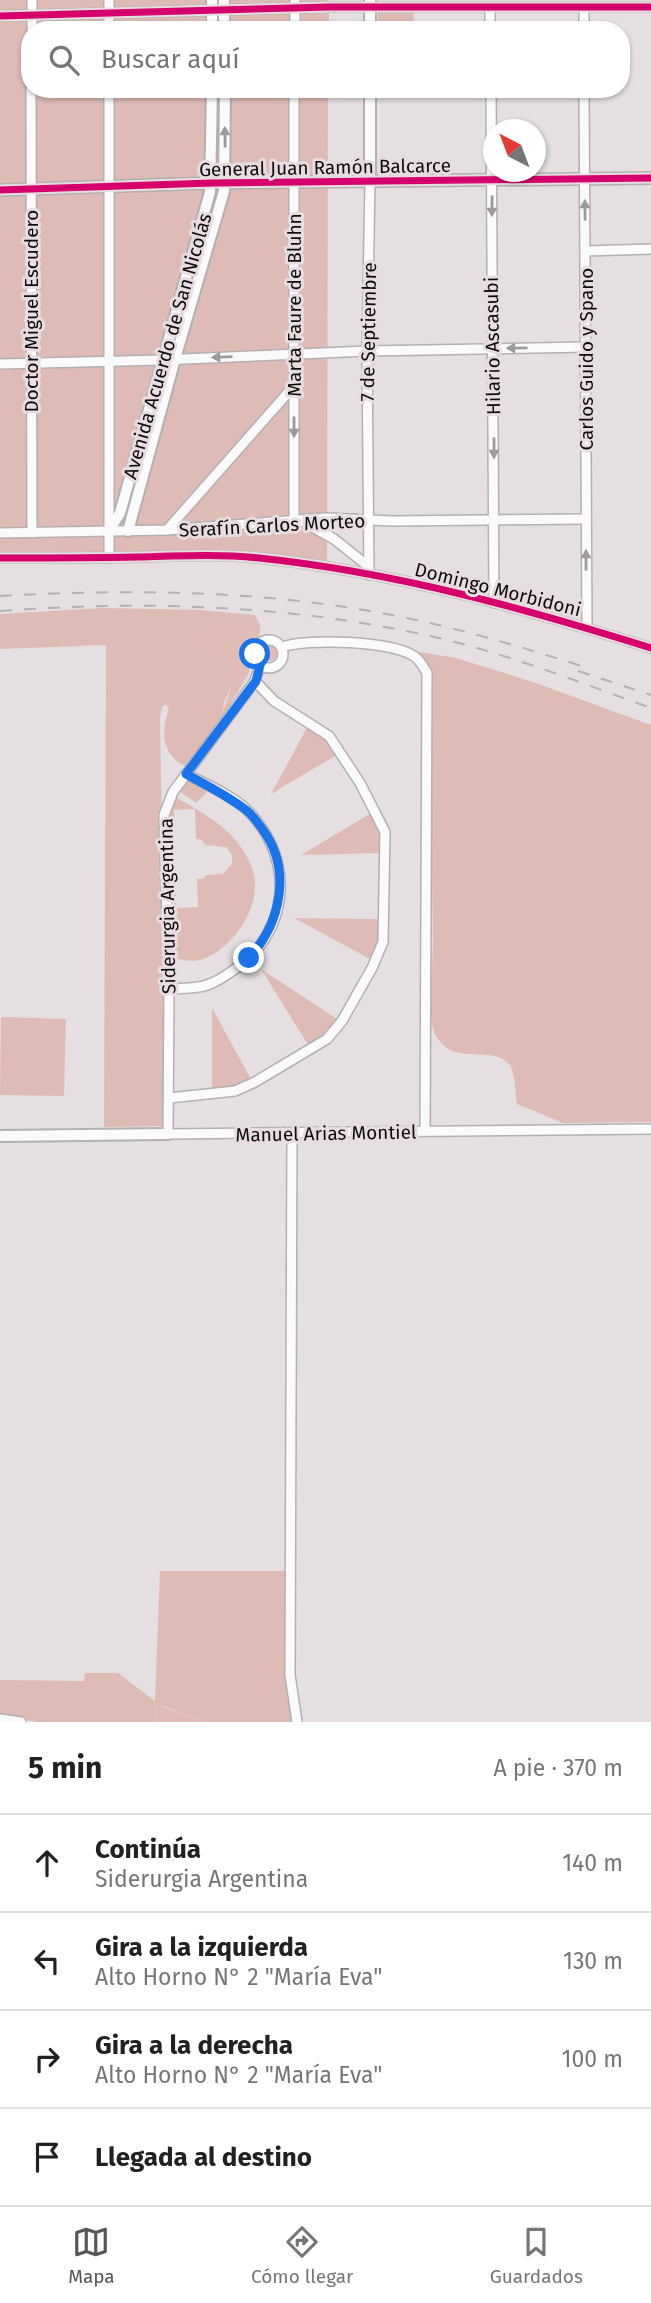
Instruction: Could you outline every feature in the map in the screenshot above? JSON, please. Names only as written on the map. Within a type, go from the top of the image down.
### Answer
[{"type":"street","points":[[32,0],[32,21]]},
{"type":"street","points":[[109,0],[109,21]]},
{"type":"street","points":[[0,16],[109,14],[218,5],[370,3],[490,7],[651,7]]},
{"type":"street","points":[[370,3],[370,21]]},
{"type":"street","points":[[490,7],[490,21]]},
{"type":"street","points":[[584,7],[584,21]]},
{"type":"street","name":"Doctor Miguel Escudero","points":[[31,98],[32,533]]},
{"type":"street","points":[[109,98],[109,531]]},
{"type":"street","name":"Avenida Acuerdo de San Nicolás","points":[[109,558],[109,531],[120,513],[212,183],[212,98]]},
{"type":"street","name":"Avenida Acuerdo de San Nicolás","points":[[128,531],[226,184],[225,98]]},
{"type":"street","name":"Marta Faure de Bluhn","points":[[295,98],[293,387],[296,520]]},
{"type":"street","name":"7 de Septiembre","points":[[369,570],[367,351],[370,98]]},
{"type":"street","name":"Hilario Ascasubi","points":[[491,98],[491,119]]},
{"type":"street","name":"Carlos Guido y Spano","points":[[584,98],[587,628]]},
{"type":"street","name":"General Juan Ramón Balcarce","points":[[546,179],[651,177]]},
{"type":"street","name":"General Juan Ramón Balcarce","points":[[0,190],[212,183],[483,180]]},
{"type":"street","name":"Hilario Ascasubi","points":[[492,182],[494,603]]},
{"type":"street","points":[[586,251],[651,249]]},
{"type":"street","points":[[0,363],[585,347]]},
{"type":"street","points":[[167,530],[293,387]]},
{"type":"street","name":"Serafín Carlos Morteo","points":[[0,533],[167,530],[296,520],[586,519]]},
{"type":"street","points":[[296,520],[334,539],[369,570]]},
{"type":"street","name":"Domingo Morbidoni","points":[[0,558],[257,558],[369,570],[464,593],[651,648]]},
{"type":"street","name":"Siderurgia Argentina","points":[[169,1134],[169,989],[163,822],[167,804],[186,774],[256,681],[260,665],[255,654],[259,643],[270,640],[282,647]]},
{"type":"street","points":[[260,665],[276,665],[282,657],[282,647],[314,641],[400,649],[415,656],[427,673],[425,1131]]},
{"type":"street","points":[[169,1098],[235,1091],[255,1083],[327,1039],[342,1021],[372,968],[383,942],[385,832],[360,783],[329,736],[274,701],[256,681]]},
{"type":"street","points":[[169,989],[207,986],[247,961],[261,945],[280,898],[279,862],[267,835],[252,815],[186,774]]},
{"type":"street","name":"Manuel Arias Montiel","points":[[0,1136],[651,1129]]},
{"type":"street","points":[[292,1133],[290,1675],[297,1722]]},
{"type":"street","points":[[0,1719],[21,1722]]},
{"type":"shaded area","points":[[0,0],[329,0],[329,21],[21,21],[21,98],[328,98],[327,567],[257,558],[0,558]]},
{"type":"shaded area","points":[[378,10],[414,10],[413,21],[377,21]]},
{"type":"shaded area","points":[[104,608],[200,610],[255,615],[260,628],[256,641],[253,633],[226,627],[208,628],[181,637],[233,669],[234,680],[224,702],[222,718],[185,766],[167,749],[164,733],[169,709],[166,704],[162,707],[160,717],[167,1126],[104,1127],[106,645],[0,649],[0,614]]},
{"type":"shaded area","points":[[240,627],[253,633],[256,641],[250,650],[249,673],[222,718],[233,669],[201,647],[180,637],[197,630]]},
{"type":"shaded area","points":[[269,645],[275,647],[275,659],[269,661],[263,659],[261,653],[263,647]]},
{"type":"shaded area","points":[[414,651],[456,658],[533,682],[651,725],[651,1122],[563,1123],[517,1104],[514,1077],[508,1063],[491,1055],[459,1053],[449,1049],[441,1043],[434,1031],[431,1012],[433,906],[425,694],[423,659]]},
{"type":"shaded area","points":[[308,726],[328,737],[338,754],[271,794]]},
{"type":"shaded area","points":[[192,780],[209,790],[196,803],[179,791]]},
{"type":"shaded area","points":[[175,797],[208,816],[228,832],[244,851],[254,877],[255,891],[246,920],[227,944],[199,960],[170,958],[167,820]],"holes":[[[195,809],[196,839],[202,840],[205,845],[226,847],[232,855],[232,864],[223,874],[206,875],[203,879],[197,879],[198,907],[176,908],[174,810]]]},
{"type":"shaded area","points":[[373,812],[382,833],[384,853],[301,855]]},
{"type":"shaded area","points":[[294,918],[383,919],[382,942],[374,961]]},
{"type":"shaded area","points":[[261,969],[340,1021],[310,1048]]},
{"type":"shaded area","points":[[212,1008],[252,1081],[234,1089],[212,1092]]},
{"type":"shaded area","points":[[1,1017],[66,1019],[64,1096],[0,1095]]},
{"type":"shaded area","points":[[160,1571],[286,1571],[285,1646],[293,1722],[205,1722],[156,1703],[155,1722],[37,1722],[0,1715],[0,1680],[84,1681],[85,1673],[118,1673],[155,1701]]},
{"type":"shaded area","points":[[156,1702],[164,1707],[205,1722],[155,1722]]},
{"type":"railway","points":[[0,596],[96,592],[191,593],[334,605],[408,618],[461,631],[591,669]]},
{"type":"railway","points":[[0,611],[165,606],[331,618],[466,645],[546,670],[651,708]]},
{"type":"railway","points":[[578,671],[651,695]]},
{"type":"cycle path","points":[[0,16],[329,7],[651,7]]},
{"type":"cycle path","points":[[0,190],[212,183],[651,178]]},
{"type":"cycle path","points":[[0,558],[214,556],[309,564],[458,593],[651,648]]},
{"type":"route","points":[[249,958],[261,945],[277,911],[281,886],[279,862],[267,835],[247,810],[186,774],[256,681],[260,665],[255,654]]}]
